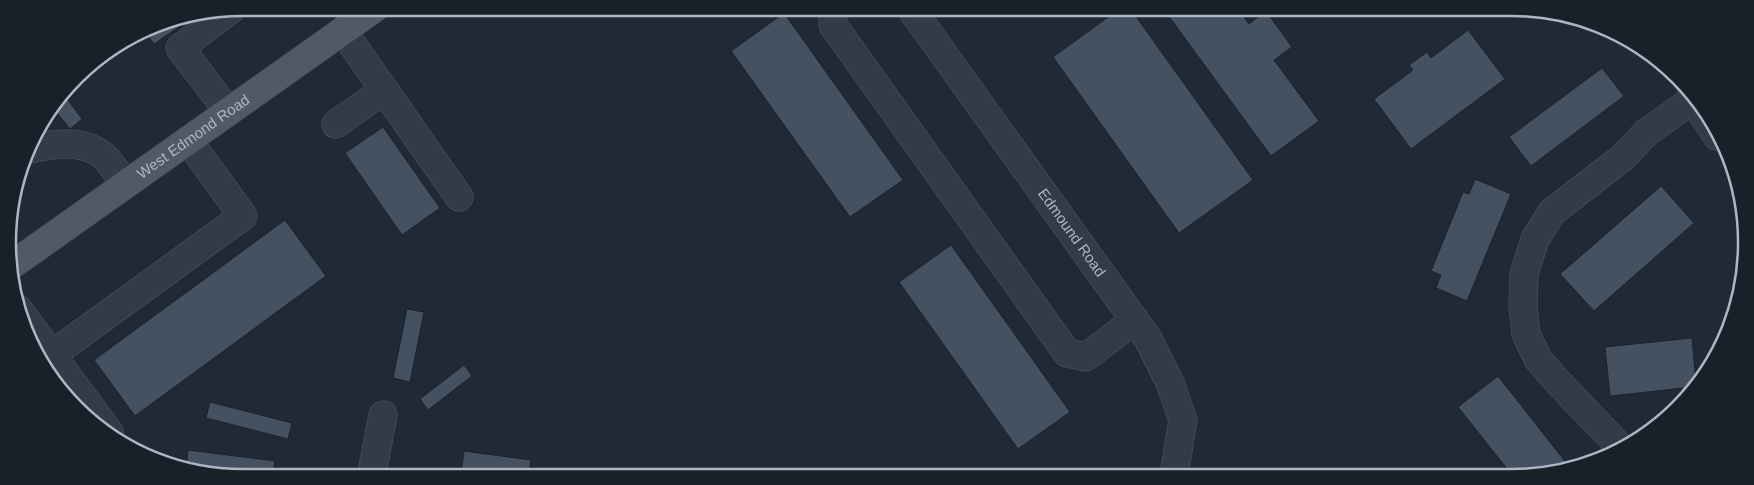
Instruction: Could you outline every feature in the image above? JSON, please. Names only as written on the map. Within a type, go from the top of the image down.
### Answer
[{"type":"main road","name":"West Edmond Road","points":[[17,261],[363,16]]},
{"type":"street","points":[[833,16],[833,25],[1067,353],[1086,356],[1134,320]]},
{"type":"street","name":"Edmound Road","points":[[916,16],[1148,339],[1170,383],[1183,420],[1175,469]]},
{"type":"street","points":[[220,18],[180,48],[228,112]]},
{"type":"street","points":[[342,31],[459,197]]},
{"type":"street","points":[[336,124],[384,90]]},
{"type":"street","points":[[1616,443],[1557,382],[1538,359],[1526,334],[1523,306],[1524,274],[1535,239],[1552,212],[1622,158],[1647,132],[1689,102]]},
{"type":"street","points":[[53,354],[243,216],[188,140]]},
{"type":"street","points":[[37,147],[51,144],[81,145],[102,154],[125,184]]},
{"type":"street","points":[[33,328],[97,416]]},
{"type":"street","points":[[373,469],[383,415]]},
{"type":"building","points":[[780,16],[786,16],[903,180],[850,217],[731,51]]},
{"type":"building","points":[[1110,16],[1136,16],[1253,180],[1179,233],[1053,57]]},
{"type":"building","points":[[1169,16],[1243,16],[1249,24],[1259,16],[1270,16],[1292,47],[1274,60],[1319,121],[1271,156]]},
{"type":"building","points":[[183,24],[154,44],[148,37]]},
{"type":"building","points":[[1468,30],[1505,79],[1411,149],[1374,99],[1413,70],[1409,65],[1427,52],[1431,58]]},
{"type":"building","points":[[1602,68],[1624,96],[1531,166],[1509,137]]},
{"type":"building","points":[[67,99],[82,119],[70,129],[57,113]]},
{"type":"building","points":[[383,127],[440,208],[402,235],[345,153]]},
{"type":"building","points":[[1475,179],[1511,194],[1467,301],[1436,288],[1441,275],[1431,271],[1463,192],[1469,194]]},
{"type":"building","points":[[1661,186],[1694,223],[1594,311],[1560,274]]},
{"type":"building","points":[[285,220],[326,276],[135,416],[94,360]]},
{"type":"building","points":[[951,245],[1070,412],[1018,449],[899,282]]},
{"type":"building","points":[[407,309],[424,312],[410,382],[393,378]]},
{"type":"building","points":[[1692,338],[1695,374],[1685,388],[1610,396],[1605,347]]},
{"type":"building","points":[[464,365],[472,376],[428,410],[420,399]]},
{"type":"building","points":[[1498,376],[1566,462],[1541,467],[1507,469],[1458,407]]},
{"type":"building","points":[[210,402],[292,423],[288,439],[206,418]]},
{"type":"building","points":[[188,450],[275,461],[274,469],[213,467],[187,462]]},
{"type":"building","points":[[464,451],[531,460],[530,469],[462,469]]}]
